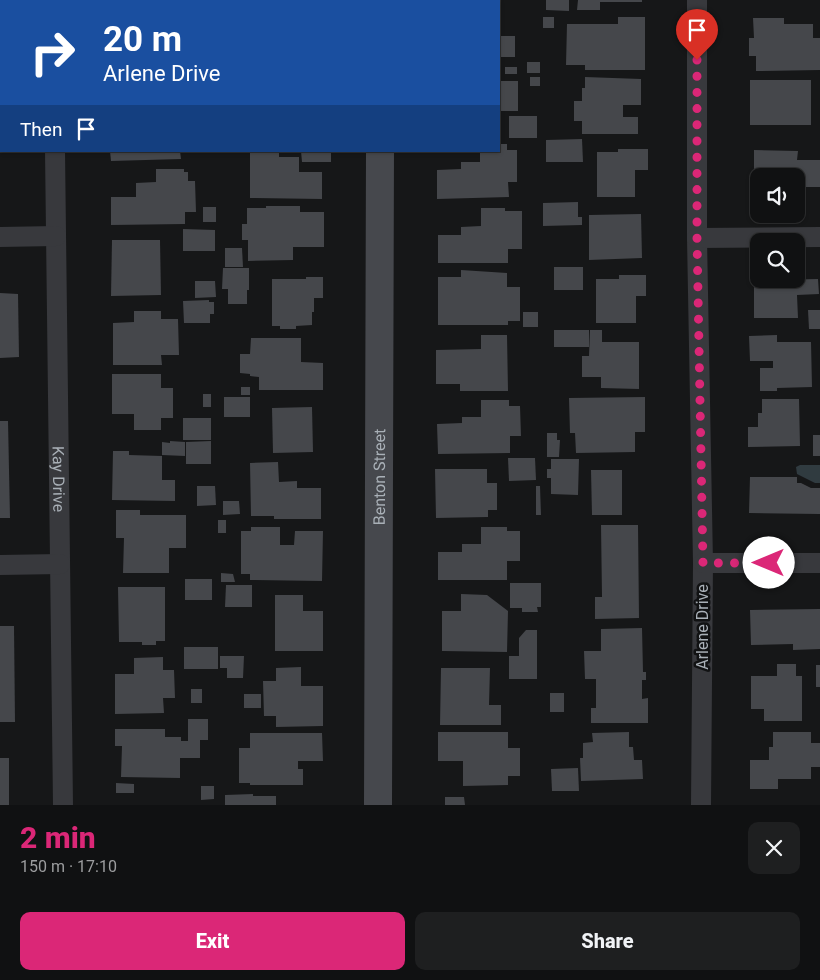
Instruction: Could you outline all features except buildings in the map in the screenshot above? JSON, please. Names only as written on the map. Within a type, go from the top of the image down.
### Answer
[{"type":"main road","name":"Benton Street","points":[[378,805],[380,152]]},
{"type":"street","name":"Arlene Drive","points":[[697,0],[697,238],[703,563],[701,805]]},
{"type":"street","name":"Kay Drive","points":[[55,152],[63,805]]},
{"type":"street","points":[[0,237],[56,236]]},
{"type":"street","points":[[697,238],[820,237]]},
{"type":"street","points":[[703,563],[820,563]]},
{"type":"street","points":[[0,565],[60,564]]},
{"type":"shaded area","points":[[800,465],[820,465],[820,483],[815,483],[797,474],[796,467]]},
{"type":"route","points":[[697,60],[697,238],[703,563],[769,563]]}]
